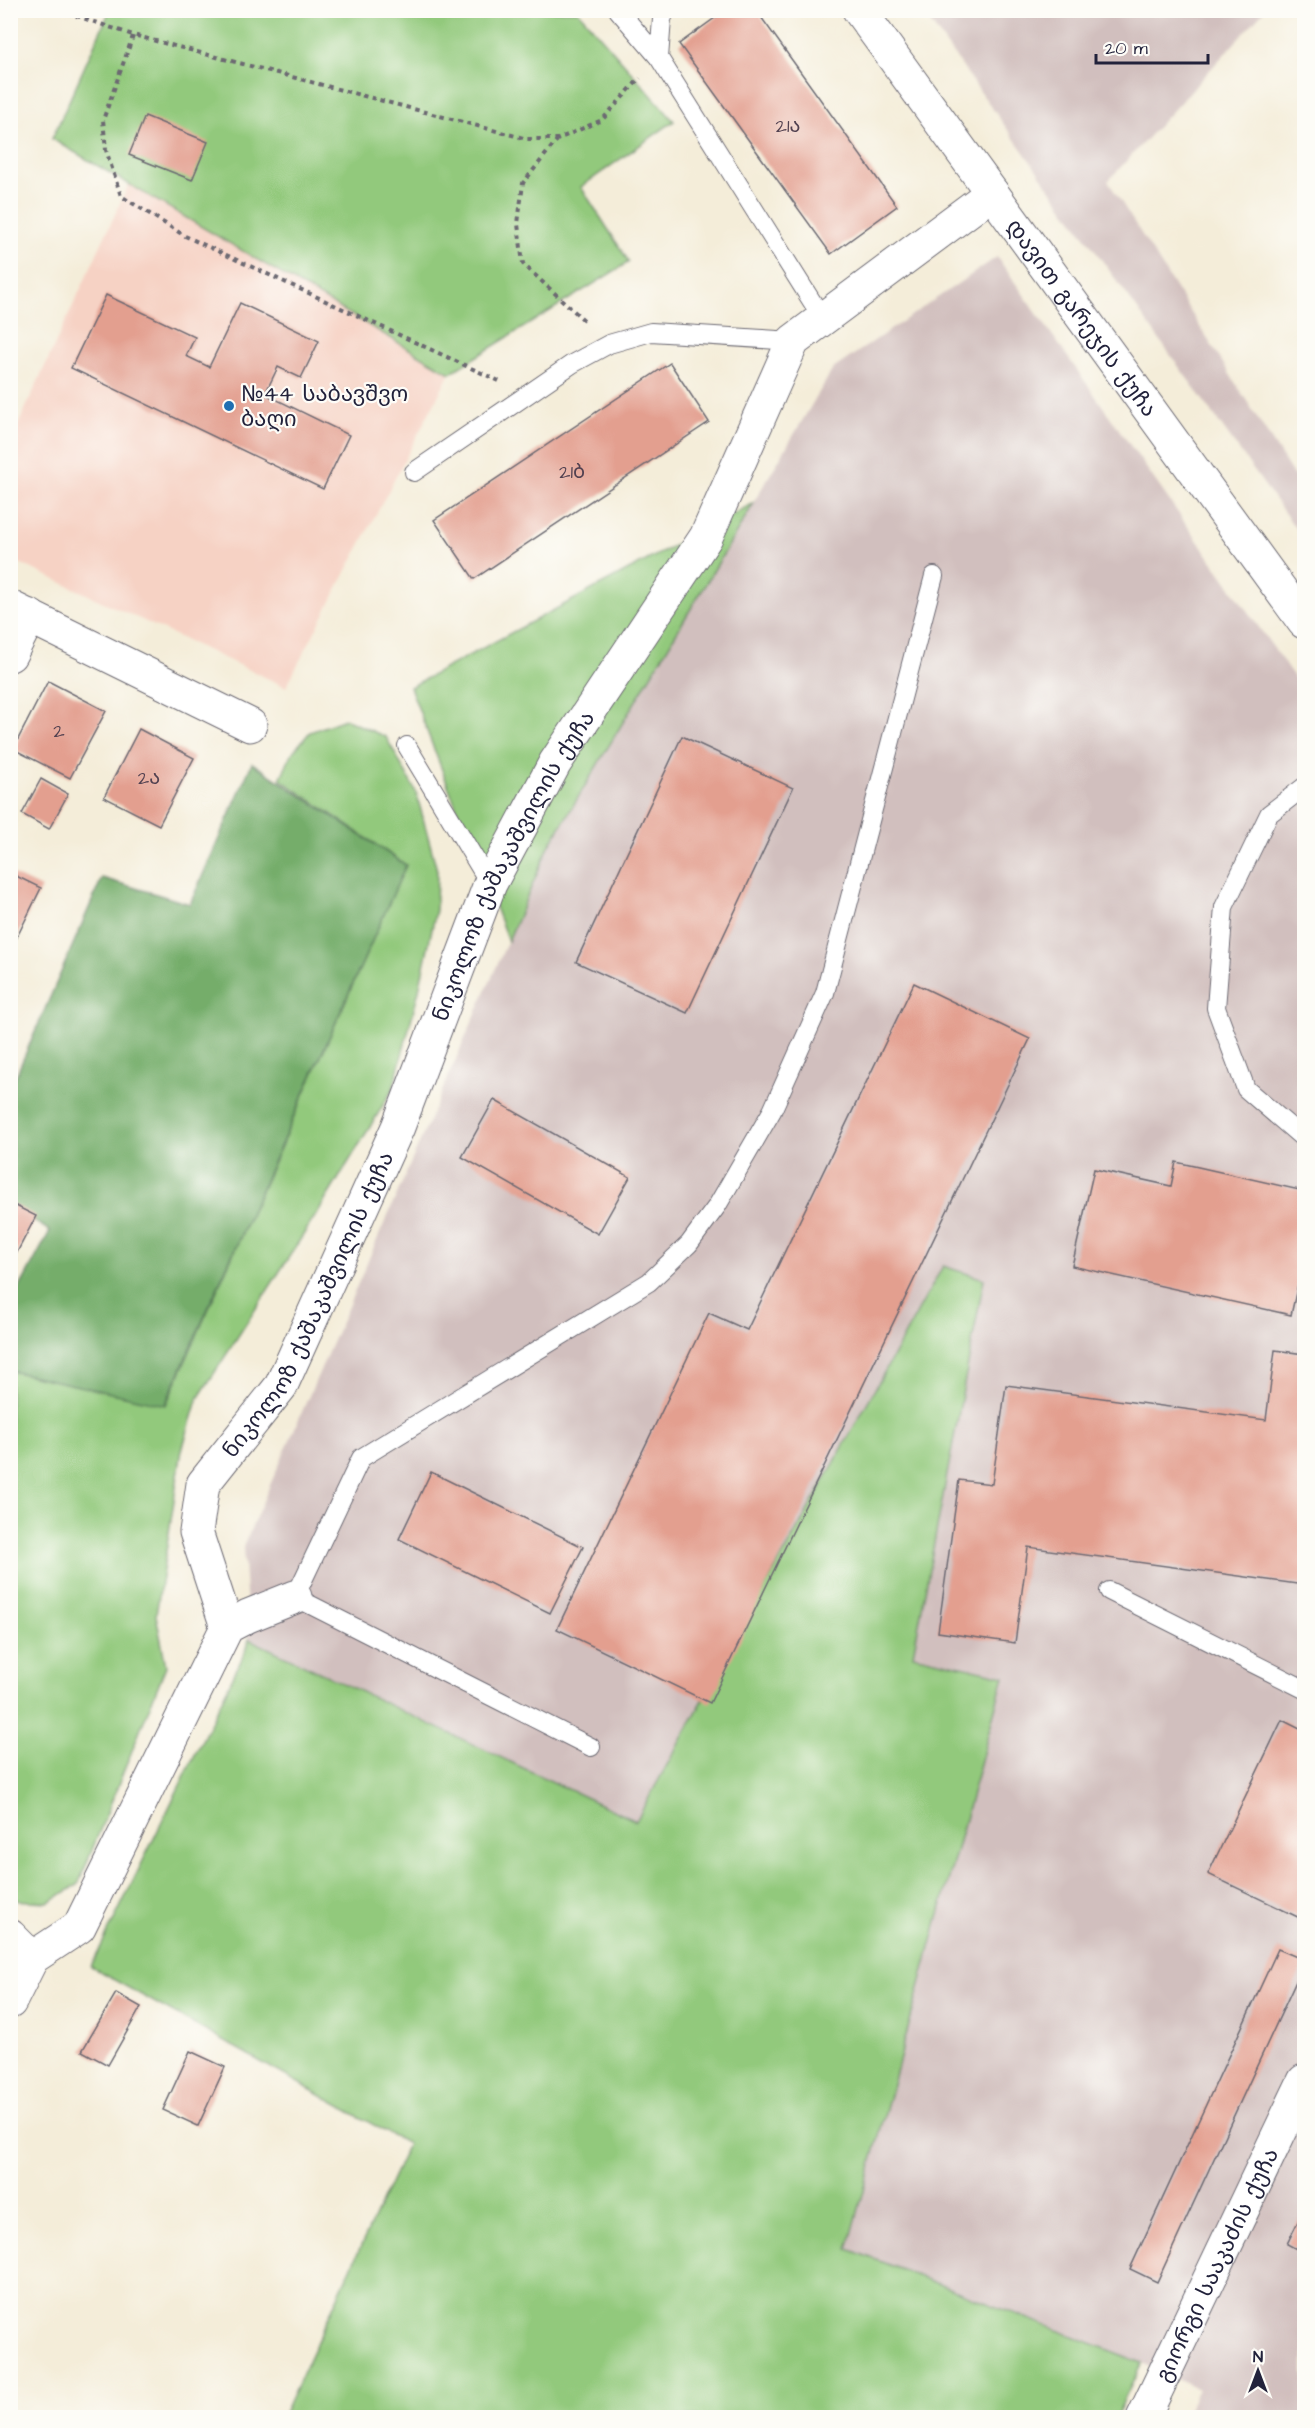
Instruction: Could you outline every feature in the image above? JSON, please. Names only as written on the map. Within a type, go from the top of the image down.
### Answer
[{"type":"street","name":"დავით გარეჯის ქუჩა","points":[[859,10],[1305,622]]},
{"type":"street","name":"ნიკოლოზ ქაშაკაშვილის ქუჩა","points":[[227,1627],[196,1532],[202,1484],[280,1386],[398,1127],[490,884],[555,763],[706,537],[793,341],[992,193]]},
{"type":"street","points":[[10,655],[20,611],[250,725]]},
{"type":"street","points":[[10,2002],[21,1947],[79,1927],[227,1627],[295,1597]]},
{"type":"street","name":"გიორგი სააკაძის ქუჩა","points":[[1143,2418],[1305,2081]]},
{"type":"lane","points":[[618,10],[659,58],[823,319]]},
{"type":"lane","points":[[659,58],[662,19],[666,10]]},
{"type":"lane","points":[[414,472],[572,364],[609,344],[651,332],[793,341]]},
{"type":"lane","points":[[591,1747],[295,1597],[362,1458],[649,1282],[689,1244],[717,1206],[772,1111],[825,993],[934,576]]},
{"type":"lane","points":[[407,746],[490,884]]},
{"type":"lane","points":[[1305,787],[1269,814],[1224,907],[1216,1008],[1246,1089],[1305,1140]]},
{"type":"lane","points":[[1109,1591],[1305,1689]]},
{"type":"path","points":[[59,10],[133,35],[527,139],[558,139],[602,120],[659,58]]},
{"type":"path","points":[[133,35],[103,120],[106,150],[121,196],[185,236],[527,394]]},
{"type":"path","points":[[558,139],[523,183],[518,224],[523,264],[609,344]]},
{"type":"shaded area","points":[[922,11],[1264,11],[1108,181],[1294,476],[1304,469],[1304,540]]},
{"type":"shaded area","name":"№44 საბავშვო ბაღი","points":[[129,184],[450,373],[286,687],[11,559],[11,440]]},
{"type":"shaded area","points":[[997,257],[1304,691],[1304,2417],[1184,2417],[1198,2389],[1142,2363],[848,2249],[1004,1676],[913,1656],[984,1279],[943,1266],[636,1821],[249,1639],[243,1547],[549,846],[833,369]]},
{"type":"green space","points":[[110,10],[578,11],[674,121],[581,187],[629,262],[450,373],[52,139]]},
{"type":"green space","points":[[754,503],[549,846],[508,941],[410,687]]},
{"type":"green space","points":[[345,719],[386,737],[416,792],[437,870],[436,910],[419,990],[393,1089],[323,1204],[197,1400],[182,1450],[156,1615],[166,1666],[78,1885],[48,1902],[11,1900],[10,1371],[166,1405],[406,865],[280,779],[293,752],[310,732]]},
{"type":"green space","points":[[252,763],[406,865],[165,1405],[11,1371],[11,1304],[50,1231],[11,1207],[11,1087],[102,878],[190,904]]},
{"type":"green space","points":[[943,1266],[984,1279],[913,1655],[1004,1676],[848,2249],[1142,2363],[1116,2417],[282,2417],[408,2144],[91,1967],[247,1648],[249,1639],[636,1821]]},
{"type":"building","points":[[726,10],[756,10],[897,206],[831,254],[679,44]]},
{"type":"building","points":[[145,116],[208,142],[192,180],[129,155]]},
{"type":"building","points":[[106,295],[195,337],[186,356],[209,367],[240,303],[319,341],[301,378],[278,367],[265,394],[349,435],[323,489],[71,368]]},
{"type":"building","points":[[670,363],[709,422],[474,579],[434,520]]},
{"type":"building","points":[[48,681],[106,711],[70,778],[13,749]]},
{"type":"building","points":[[139,729],[194,758],[159,825],[104,797]]},
{"type":"building","points":[[682,736],[793,788],[687,1013],[576,962]]},
{"type":"building","points":[[41,779],[68,794],[49,829],[22,814]]},
{"type":"building","points":[[10,873],[41,888],[15,941],[10,938]]},
{"type":"building","points":[[914,983],[1030,1039],[710,1703],[557,1629],[709,1313],[747,1330]]},
{"type":"building","points":[[494,1100],[630,1177],[598,1234],[462,1157]]},
{"type":"building","points":[[1176,1162],[1304,1191],[1304,1257],[1291,1315],[1072,1266],[1094,1169],[1171,1186]]},
{"type":"building","points":[[10,1203],[36,1216],[13,1260],[10,1259]]},
{"type":"building","points":[[1275,1350],[1304,1354],[1304,1585],[1028,1547],[1015,1643],[938,1632],[959,1480],[992,1484],[1006,1385],[1266,1420]]},
{"type":"building","points":[[431,1472],[583,1547],[550,1613],[399,1539]]},
{"type":"building","points":[[1282,1720],[1304,1731],[1304,1920],[1208,1874]]},
{"type":"building","points":[[1278,1949],[1304,1960],[1304,1964],[1157,2282],[1130,2269]]},
{"type":"building","points":[[116,1993],[141,2007],[108,2065],[82,2051]]},
{"type":"building","points":[[190,2051],[225,2067],[198,2126],[163,2110]]},
{"type":"building","points":[[1304,2209],[1304,2253],[1287,2244]]},
{"type":"place","name":"№44 საბავშვო ბაღი","points":[[229,406]]}]
